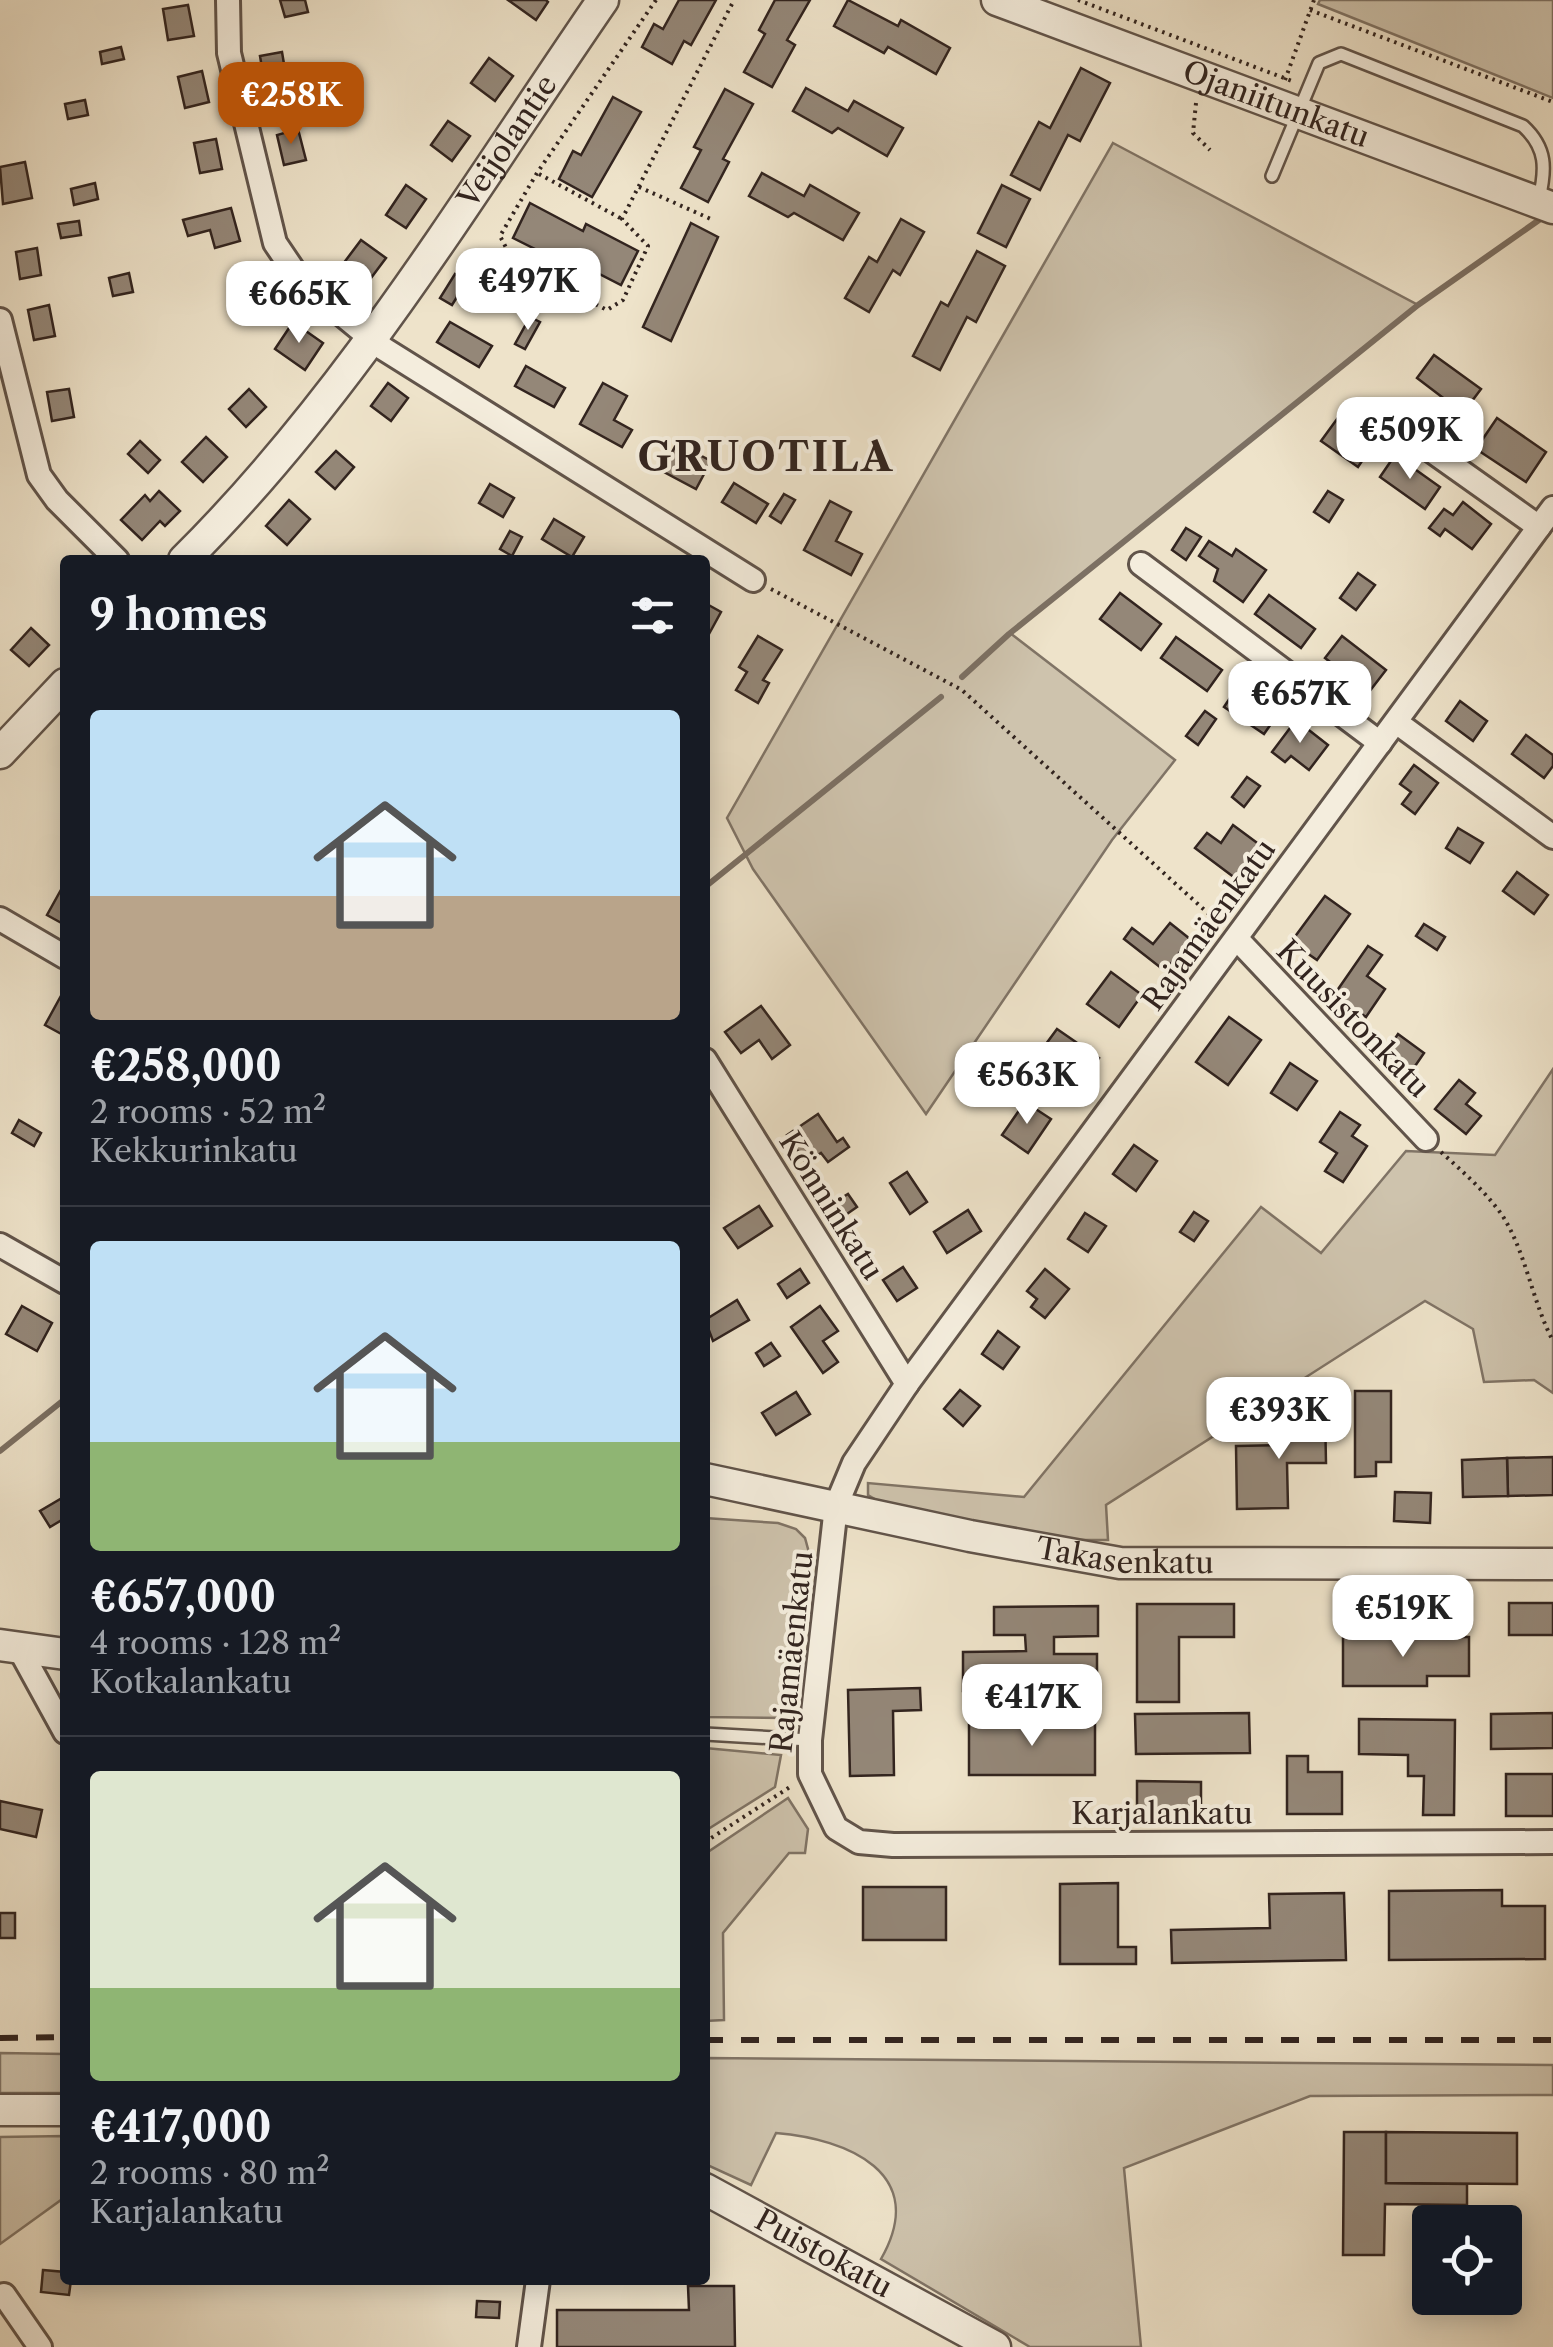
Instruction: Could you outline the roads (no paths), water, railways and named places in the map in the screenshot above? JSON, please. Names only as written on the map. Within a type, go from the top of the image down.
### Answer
[{"type":"street","points":[[228,0],[229,53],[275,243],[300,280],[372,340],[753,580]]},
{"type":"street","name":"Ojaniitunkatu","points":[[997,0],[1546,205]]},
{"type":"street","name":"Veijolantie","points":[[189,555],[298,437],[372,340],[596,2]]},
{"type":"street","points":[[0,320],[39,475],[57,500],[112,555]]},
{"type":"street","points":[[1394,424],[1539,528]]},
{"type":"street","name":"Rajamäenkatu","points":[[810,1774],[810,1740],[836,1506],[854,1463],[907,1384],[1553,508]]},
{"type":"street","points":[[1141,564],[1380,743]]},
{"type":"street","points":[[0,753],[60,689]]},
{"type":"street","points":[[1396,722],[1553,836]]},
{"type":"street","points":[[0,919],[60,954]]},
{"type":"street","name":"Kuusistonkatu","points":[[1236,939],[1426,1139]]},
{"type":"street","name":"Könninkatu","points":[[710,1068],[907,1384]]},
{"type":"street","points":[[0,1245],[60,1279]]},
{"type":"street","name":"Takasenkatu","points":[[710,1480],[970,1536],[1120,1563],[1553,1564]]},
{"type":"street","points":[[10,1648],[60,1653]]},
{"type":"street","points":[[10,1648],[60,1724]]},
{"type":"street","name":"Karjalankatu","points":[[810,1774],[836,1828],[859,1842],[893,1845],[1553,1842]]},
{"type":"street","points":[[0,2110],[60,2110]]},
{"type":"street","name":"Puistokatu","points":[[710,2192],[979,2343]]},
{"type":"street","points":[[529,2347],[537,2285]]},
{"type":"street","points":[[4,2294],[40,2347]]},
{"type":"lane","points":[[1272,176],[1286,108],[1319,63],[1328,56],[1341,54],[1523,126],[1539,141],[1546,205]]},
{"type":"lane","points":[[710,1734],[810,1740]]},
{"type":"waterway","points":[[962,677],[1009,634],[1418,305],[1539,220]]},
{"type":"waterway","points":[[710,883],[941,697]]},
{"type":"waterway","points":[[0,1451],[60,1403]]},
{"type":"railway","points":[[0,2038],[60,2037]]},
{"type":"railway","points":[[710,2040],[1553,2040]]},
{"type":"district","name":"GRUOTILA","points":[[766,457]]}]
